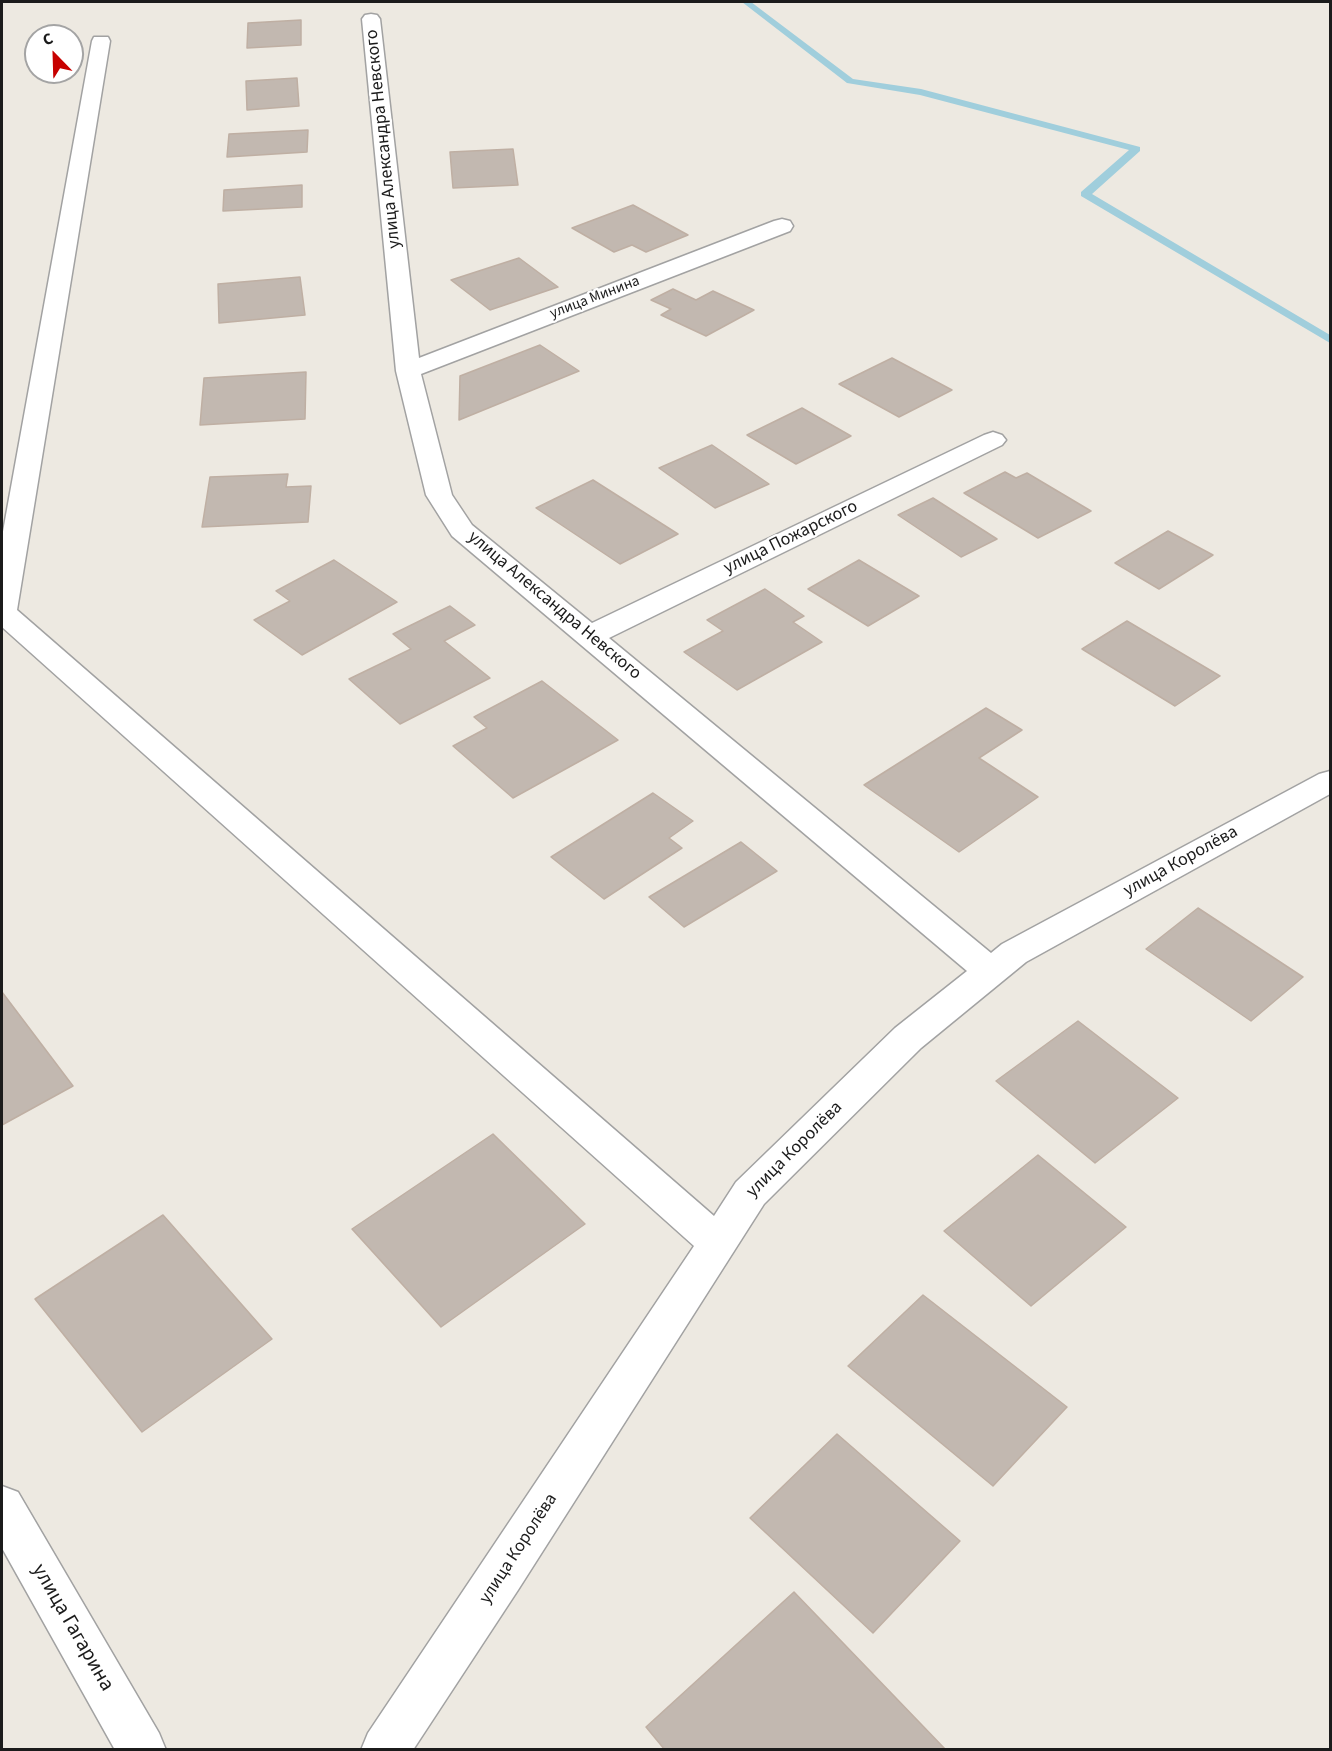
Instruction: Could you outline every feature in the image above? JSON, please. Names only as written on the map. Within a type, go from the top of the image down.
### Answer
[{"type":"street","name":"улица Александра Невского","points":[[371,20],[408,371],[440,495],[462,530],[991,972]]},
{"type":"street","points":[[101,41],[2,612],[717,1242]]},
{"type":"street","name":"улица Минина","points":[[408,371],[782,226]]},
{"type":"street","name":"улица Пожарского","points":[[589,636],[993,440]]},
{"type":"street","name":"улица Королёва","points":[[385,1749],[502,1575],[750,1193],[908,1038],[1014,953],[1330,781]]},
{"type":"street","name":"улица Гагарина","points":[[2,1507],[142,1749]]},
{"type":"building","points":[[301,20],[301,45],[247,48],[248,23]]},
{"type":"building","points":[[297,78],[299,106],[247,110],[246,81]]},
{"type":"building","points":[[308,130],[307,152],[227,157],[229,134]]},
{"type":"building","points":[[513,149],[518,185],[453,188],[450,152]]},
{"type":"building","points":[[302,185],[302,207],[223,211],[224,190]]},
{"type":"building","points":[[633,205],[688,235],[646,252],[632,245],[614,252],[572,228]]},
{"type":"building","points":[[519,258],[558,287],[490,310],[451,280]]},
{"type":"building","points":[[300,277],[305,315],[219,323],[218,284]]},
{"type":"building","points":[[673,289],[696,300],[713,291],[754,310],[706,336],[661,315],[671,309],[651,300]]},
{"type":"building","points":[[540,345],[579,371],[459,420],[460,376]]},
{"type":"building","points":[[892,358],[952,390],[899,417],[839,384]]},
{"type":"building","points":[[306,372],[305,419],[200,425],[204,378]]},
{"type":"building","points":[[802,408],[851,436],[796,464],[747,435]]},
{"type":"building","points":[[712,445],[769,484],[715,508],[659,468]]},
{"type":"building","points":[[1005,472],[1016,478],[1027,473],[1091,511],[1038,538],[964,493]]},
{"type":"building","points":[[288,474],[286,487],[311,486],[308,522],[202,527],[210,477]]},
{"type":"building","points":[[593,480],[678,534],[620,564],[536,508]]},
{"type":"building","points":[[933,498],[997,539],[961,557],[898,515]]},
{"type":"building","points":[[1168,531],[1213,555],[1159,589],[1115,563]]},
{"type":"building","points":[[334,560],[397,602],[302,655],[254,620],[290,601],[276,591]]},
{"type":"building","points":[[859,560],[919,596],[868,626],[808,589]]},
{"type":"building","points":[[765,589],[804,616],[793,622],[822,642],[737,690],[684,652],[723,631],[707,620]]},
{"type":"building","points":[[450,606],[475,625],[444,641],[490,678],[400,724],[349,679],[411,649],[393,634]]},
{"type":"building","points":[[1127,621],[1220,676],[1175,706],[1082,649]]},
{"type":"building","points":[[542,681],[618,740],[513,798],[453,746],[487,728],[474,717]]},
{"type":"building","points":[[986,708],[1022,730],[979,758],[1038,797],[959,852],[864,785]]},
{"type":"building","points":[[653,793],[693,821],[669,838],[682,848],[604,899],[551,857]]},
{"type":"building","points":[[741,842],[777,871],[684,927],[649,897]]},
{"type":"building","points":[[1198,908],[1303,977],[1251,1021],[1146,949]]},
{"type":"building","points":[[2,992],[73,1086],[2,1125]]},
{"type":"building","points":[[1078,1021],[1178,1098],[1095,1163],[996,1081]]},
{"type":"building","points":[[493,1134],[585,1224],[441,1327],[352,1229]]},
{"type":"building","points":[[1038,1155],[1126,1227],[1031,1306],[944,1231]]},
{"type":"building","points":[[163,1215],[272,1339],[142,1432],[35,1299]]},
{"type":"building","points":[[923,1295],[1067,1407],[993,1486],[848,1366]]},
{"type":"building","points":[[837,1434],[960,1541],[873,1633],[750,1518]]},
{"type":"building","points":[[794,1592],[946,1750],[665,1750],[646,1727]]},
{"type":"waterway","points":[[746,2],[850,81],[921,92],[1136,149],[1085,194],[1330,340]]}]
